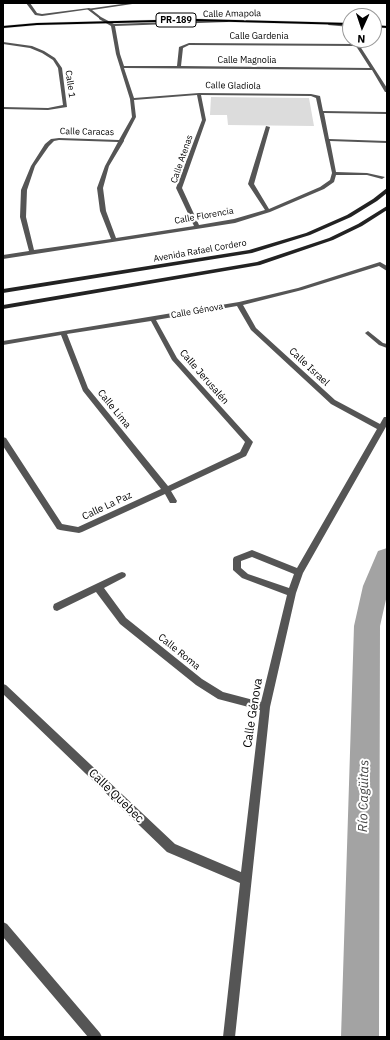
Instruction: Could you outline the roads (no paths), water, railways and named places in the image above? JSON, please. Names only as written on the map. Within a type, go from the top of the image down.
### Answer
[{"type":"main road","name":"PR-189","points":[[3,23],[36,20],[100,18],[246,16],[342,20]]},
{"type":"main road","name":"PR-189","points":[[3,27],[37,24],[108,22],[253,20],[342,25]]},
{"type":"main road","name":"Avenida Rafael Cordero","points":[[3,291],[250,252],[308,234],[349,216],[387,190]]},
{"type":"main road","points":[[368,204],[387,197]]},
{"type":"main road","points":[[3,307],[258,264],[331,239],[360,226],[387,208]]},
{"type":"street","points":[[28,3],[36,14],[42,15],[137,3]]},
{"type":"street","points":[[89,9],[100,18],[114,25],[118,54],[132,99],[134,117],[108,166],[100,188],[103,211],[114,240]]},
{"type":"street","name":"Calle Amapola","points":[[114,25],[240,20],[342,25]]},
{"type":"street","name":"Calle 1","points":[[3,43],[30,47],[44,52],[54,59],[60,68],[65,106],[48,109],[3,108]]},
{"type":"street","name":"Calle Gardenia","points":[[179,67],[181,47],[188,44],[342,45]]},
{"type":"street","points":[[360,48],[387,91]]},
{"type":"street","name":"Calle Magnolia","points":[[122,67],[372,69]]},
{"type":"street","name":"Calle Gladiola","points":[[132,99],[198,94],[311,95],[318,97],[322,112]]},
{"type":"street","name":"Calle Atenas","points":[[197,227],[179,188],[204,120],[198,94]]},
{"type":"street","points":[[382,178],[366,174],[334,173],[322,112],[387,113]]},
{"type":"street","points":[[268,128],[252,184],[268,211]]},
{"type":"street","name":"Calle Caracas","points":[[32,252],[23,217],[24,190],[33,166],[47,145],[53,140],[59,139],[122,141]]},
{"type":"street","points":[[327,140],[387,142]]},
{"type":"street","name":"Calle Florencia","points":[[3,257],[235,221],[268,211],[322,188],[332,181],[334,173]]},
{"type":"street","name":"Calle Génova","points":[[3,343],[239,304],[300,289],[380,264],[387,269]]},
{"type":"street","name":"Calle Israel","points":[[239,304],[253,329],[333,402],[381,428]]},
{"type":"street","name":"Calle Jerusalén","points":[[153,319],[174,359],[249,442]]},
{"type":"street","name":"Calle Lima","points":[[63,333],[85,389],[166,489],[173,501]]},
{"type":"street","points":[[368,333],[381,344],[387,346]]},
{"type":"street","name":"Calle Génova","points":[[229,1037],[265,707],[292,593],[299,572],[387,419]]},
{"type":"street","name":"Calle La Paz","points":[[3,440],[60,527],[78,530],[243,454],[249,442]]},
{"type":"street","points":[[292,593],[245,576],[236,570],[237,559],[252,553],[299,572]]},
{"type":"street","points":[[57,607],[122,576]]},
{"type":"street","name":"Calle Roma","points":[[98,587],[123,621],[199,682],[221,696],[265,707]]},
{"type":"street","name":"Calle Quebec","points":[[3,688],[171,848],[246,880]]},
{"type":"street","points":[[3,928],[96,1037]]},
{"type":"waterway","name":"Río Cagüitas","points":[[360,1037],[367,626],[376,586],[387,558]]}]
